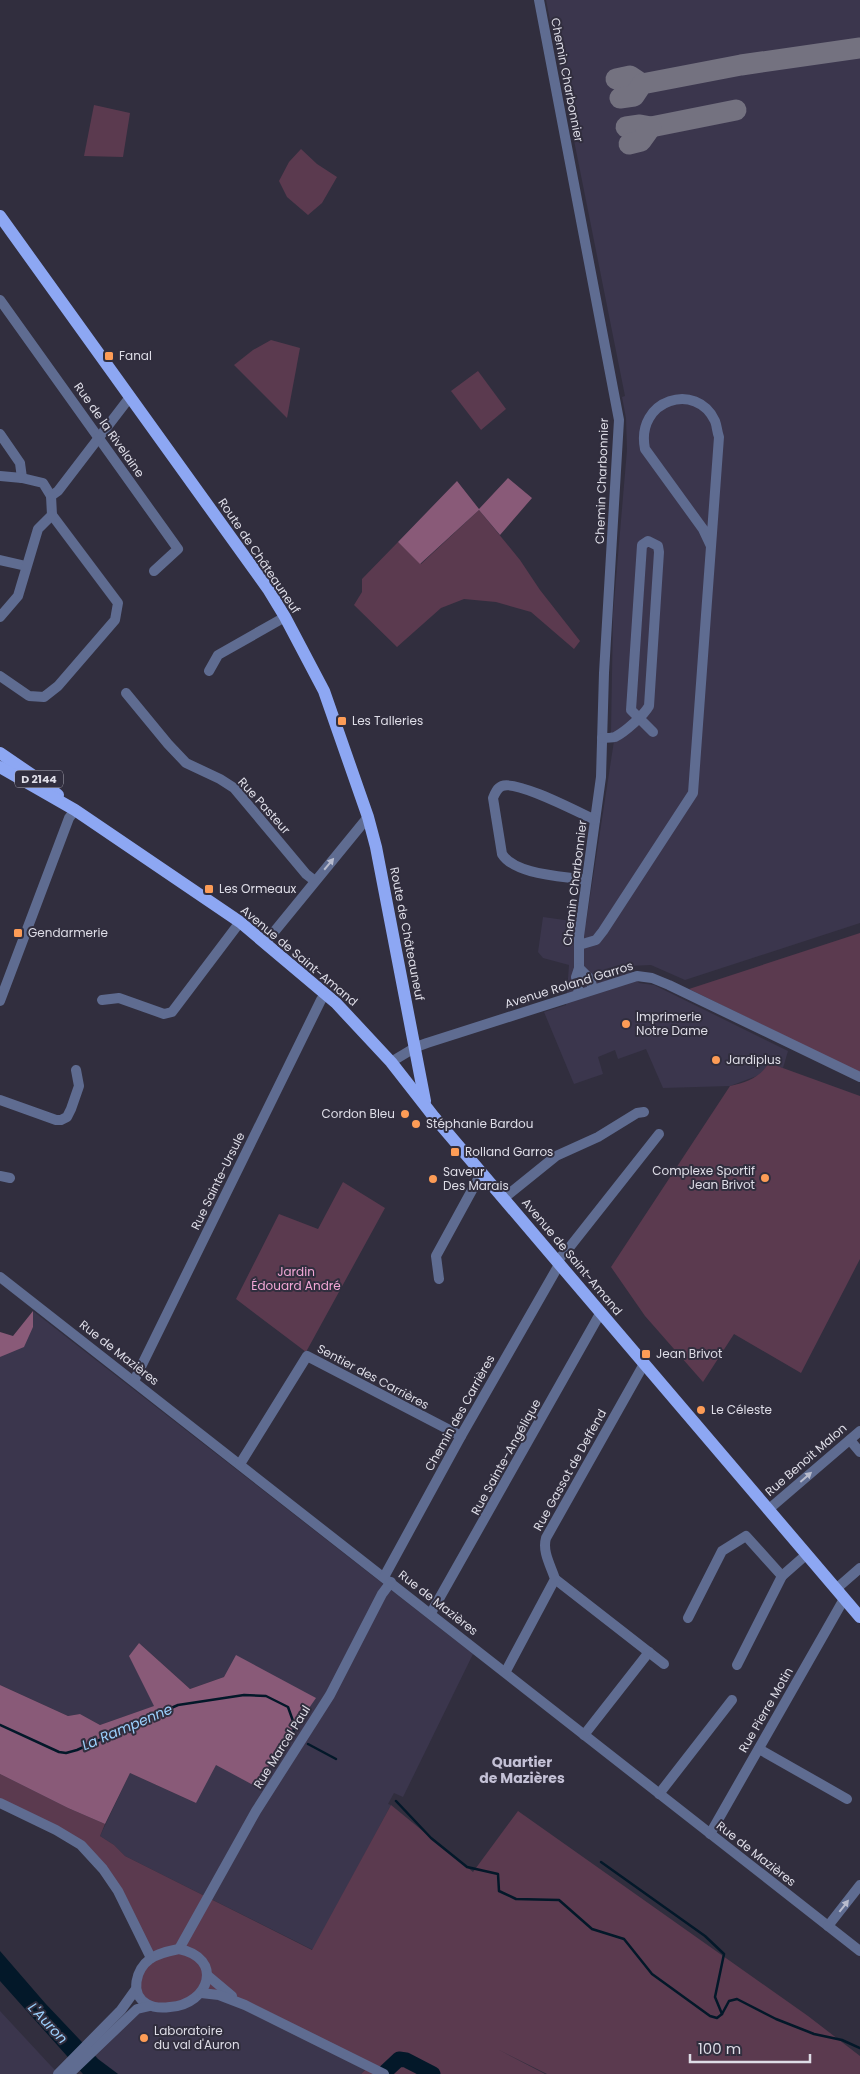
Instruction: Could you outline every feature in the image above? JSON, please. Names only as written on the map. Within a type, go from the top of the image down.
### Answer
[{"type":"main road","name":"Route de Châteauneuf","points":[[0,216],[249,563],[285,617],[324,691],[368,817],[376,847],[426,1106]]},
{"type":"main road","name":"Avenue de Saint-Amand","points":[[0,753],[44,783],[75,810]]},
{"type":"main road","name":"Avenue de Saint-Amand","points":[[0,767],[75,810],[240,922],[354,1020],[860,1617]]},
{"type":"street","name":"Chemin Charbonnier","points":[[539,0],[619,420],[601,777],[579,945],[579,968],[576,977],[579,994]]},
{"type":"street","name":"Rue de la Rivelaine","points":[[0,300],[178,549],[154,571]]},
{"type":"street","points":[[51,496],[58,491],[130,397]]},
{"type":"street","points":[[579,945],[596,940],[603,932],[693,793],[719,437],[714,420],[706,409],[689,400],[673,400],[662,404],[645,423],[643,436],[646,449],[703,529],[711,546]]},
{"type":"street","points":[[0,434],[20,463],[22,478]]},
{"type":"street","points":[[0,476],[22,478],[43,483],[51,496],[52,515],[118,603],[115,620],[58,686],[44,697],[29,696],[0,676]]},
{"type":"street","points":[[0,617],[18,596],[38,530],[52,515]]},
{"type":"street","points":[[602,738],[614,737],[638,718],[645,713],[650,706],[659,552],[658,546],[648,541],[642,545],[631,710],[638,718],[653,732]]},
{"type":"street","points":[[0,560],[26,566]]},
{"type":"street","points":[[209,671],[218,655],[285,617]]},
{"type":"street","name":"Rue Pasteur","points":[[126,693],[186,763],[220,779],[234,788],[306,874],[315,881]]},
{"type":"street","points":[[586,880],[521,869],[505,860],[502,854],[493,798],[497,789],[502,786],[517,785],[595,820]]},
{"type":"street","points":[[0,1001],[69,818],[75,810]]},
{"type":"street","points":[[265,943],[368,817]]},
{"type":"street","points":[[102,1000],[119,998],[164,1014],[172,1012],[240,922]]},
{"type":"street","points":[[579,968],[590,980],[593,989]]},
{"type":"street","name":"Avenue Roland Garros","points":[[391,1062],[416,1047],[637,976],[652,978],[860,1077]]},
{"type":"street","name":"Rue Sainte-Ursule","points":[[134,1381],[318,1006],[326,994]]},
{"type":"street","points":[[0,1100],[62,1120],[68,1117],[79,1086],[76,1070]]},
{"type":"street","points":[[504,1198],[556,1156],[598,1137],[637,1113],[644,1112]]},
{"type":"street","name":"Chemin des Carrières","points":[[388,1579],[461,1436],[558,1262],[659,1134]]},
{"type":"street","points":[[439,1279],[436,1256],[477,1181],[484,1175]]},
{"type":"street","name":"Rue de Mazières","points":[[0,1277],[506,1671],[584,1735],[860,1951]]},
{"type":"street","name":"Rue Sainte-Angélique","points":[[431,1613],[601,1312]]},
{"type":"street","name":"Sentier des Carrières","points":[[240,1464],[307,1356],[461,1436]]},
{"type":"street","name":"Rue Gassot de Deffend","points":[[555,1579],[545,1552],[546,1538],[644,1364]]},
{"type":"street","name":"Rue Benoit Malon","points":[[769,1509],[860,1431]]},
{"type":"street","points":[[850,1440],[860,1452]]},
{"type":"street","points":[[688,1618],[722,1551],[746,1536],[782,1576]]},
{"type":"street","points":[[737,1665],[782,1576],[807,1554]]},
{"type":"street","points":[[836,1588],[860,1568]]},
{"type":"street","name":"Rue Marcel Paul","points":[[179,1950],[256,1811],[330,1695],[388,1579]]},
{"type":"street","points":[[506,1671],[555,1579],[664,1664]]},
{"type":"street","name":"Rue Pierre Motin","points":[[710,1834],[844,1599]]},
{"type":"street","points":[[584,1735],[648,1652]]},
{"type":"street","points":[[660,1794],[732,1700]]},
{"type":"street","points":[[759,1749],[847,1799]]},
{"type":"street","points":[[0,1803],[56,1830],[80,1845],[103,1869],[118,1891],[151,1958]]},
{"type":"street","points":[[828,1926],[860,1885]]},
{"type":"street","name":"Rue Marcel Paul","points":[[193,1953],[190,1937],[194,1924]]},
{"type":"street","points":[[62,2073],[137,2009],[150,2006],[177,2007],[191,2002],[201,1993],[207,1981],[203,1962],[193,1953],[179,1950],[168,1951],[151,1958],[140,1971],[136,1989],[138,1995],[150,2006]]},
{"type":"street","points":[[207,1975],[223,1990],[245,2005]]},
{"type":"street","points":[[90,2048],[136,1989]]},
{"type":"street","points":[[201,1993],[218,1995],[245,2005],[381,2072]]},
{"type":"shaded area","points":[[546,0],[860,0],[860,923],[685,980],[651,965],[629,966],[639,983],[654,985],[788,1051],[783,1068],[769,1064],[762,1074],[730,1086],[663,1088],[646,1049],[618,1059],[615,1050],[598,1057],[603,1074],[574,1084],[544,1012],[566,1005],[569,965],[543,958],[538,952],[543,917],[586,923],[614,741],[611,732],[613,614],[627,450],[626,418],[622,397],[625,396]]},
{"type":"shaded area","points":[[508,478],[532,498],[500,535],[479,510],[420,564],[398,542],[457,481],[479,509]]},
{"type":"shaded area","points":[[33,1311],[473,1654],[403,1797],[394,1793],[388,1804],[391,1805],[313,1950],[125,1856],[114,1845],[100,1836],[130,1773],[196,1803],[224,1677],[190,1689],[139,1643],[130,1656],[155,1706],[100,1725],[80,1714],[68,1716],[0,1685],[0,1357],[33,1327]]},
{"type":"shaded area","points":[[33,1311],[33,1327],[24,1347],[0,1357],[0,1332],[13,1336]]},
{"type":"shaded area","points":[[139,1643],[190,1689],[224,1677],[236,1655],[316,1698],[255,1786],[216,1765],[196,1803],[130,1773],[105,1824],[0,1774],[0,1685],[68,1716],[80,1714],[100,1725],[154,1706],[129,1656]]},
{"type":"shaded area","points":[[219,1995],[368,2066],[361,2074],[118,2074],[98,2059],[92,2051],[137,2009],[198,1997]]},
{"type":"shaded area","points":[[0,2011],[51,2066],[59,2074],[0,2074]]},
{"type":"green space","points":[[94,105],[130,113],[123,157],[84,156]]},
{"type":"green space","points":[[301,149],[317,164],[337,177],[322,203],[308,215],[287,197],[279,181],[289,162]]},
{"type":"green space","points":[[271,340],[300,348],[287,418],[234,365],[253,350]]},
{"type":"green space","points":[[478,371],[506,409],[481,430],[451,391]]},
{"type":"green space","points":[[479,510],[520,560],[540,590],[580,641],[574,649],[531,612],[496,602],[464,599],[441,608],[397,647],[354,605],[362,592],[362,579],[398,542],[421,564]]},
{"type":"green space","points":[[860,933],[860,1073],[689,989]]},
{"type":"green space","name":"Complexe Sportif Jean Brivot","points":[[769,1063],[860,1096],[860,1259],[801,1373],[734,1334],[703,1382],[645,1316],[611,1267],[730,1086],[752,1079]]},
{"type":"green space","name":"Jardin Édouard André","points":[[343,1182],[385,1208],[306,1352],[236,1299],[279,1214],[318,1229]]},
{"type":"green space","points":[[0,1774],[105,1824],[100,1836],[114,1845],[125,1856],[312,1950],[391,1805],[473,1872],[518,1811],[808,2016],[860,2056],[860,2074],[547,2074],[497,2049],[545,2074],[361,2074],[368,2067],[219,1995],[150,2006],[136,1989],[151,1958],[118,1891],[81,1845],[0,1803]]},
{"type":"water","name":"L'Auron","points":[[0,1951],[45,2003],[98,2059],[118,2074],[83,2074],[0,1981]]},
{"type":"waterway","name":"La Rampenne","points":[[0,1725],[59,1752],[66,1753],[77,1750],[178,1705],[244,1695],[266,1696],[288,1707],[293,1721],[294,1736]]},
{"type":"waterway","name":"La Rampenne","points":[[308,1744],[336,1759]]},
{"type":"waterway","name":"La Rampenne","points":[[396,1801],[431,1838],[467,1867],[498,1874],[499,1891],[516,1899],[559,1900],[592,1929],[624,1939],[652,1974],[710,2016],[717,2018],[722,2014],[729,2001],[737,1999],[776,2019],[814,2034],[842,2040],[860,2048]]},
{"type":"waterway","points":[[601,1862],[705,1936],[724,1954],[715,1997],[722,2014]]},
{"type":"waterway","points":[[383,2074],[399,2059],[406,2060],[433,2074]]},
{"type":"taxiway","points":[[620,98],[634,96],[642,84],[741,65],[860,48]]},
{"type":"taxiway","points":[[616,79],[630,76],[642,84]]},
{"type":"taxiway","points":[[626,127],[640,125],[651,127],[736,110]]},
{"type":"taxiway","points":[[629,144],[641,141],[651,127]]},
{"type":"place","name":"Fanal","points":[[109,356]]},
{"type":"place","name":"Les Talleries","points":[[342,721]]},
{"type":"place","name":"Les Ormeaux","points":[[209,889]]},
{"type":"place","name":"Gendarmerie","points":[[18,933]]},
{"type":"place","name":"Imprimerie Notre Dame","points":[[626,1024]]},
{"type":"place","name":"Jardiplus","points":[[716,1060]]},
{"type":"place","name":"Cordon Bleu","points":[[405,1114]]},
{"type":"place","name":"Stéphanie Bardou","points":[[416,1124]]},
{"type":"place","name":"Rolland Garros","points":[[455,1152]]},
{"type":"place","name":"Complexe Sportif Jean Brivot","points":[[765,1178]]},
{"type":"place","name":"Saveur Des Marais","points":[[433,1179]]},
{"type":"place","name":"Jean Brivot","points":[[646,1354]]},
{"type":"place","name":"Le Céleste","points":[[701,1410]]},
{"type":"place","name":"Laboratoire du val d'Auron","points":[[144,2038]]},
{"type":"district","name":"Quartier de Mazières","points":[[522,1770]]}]
